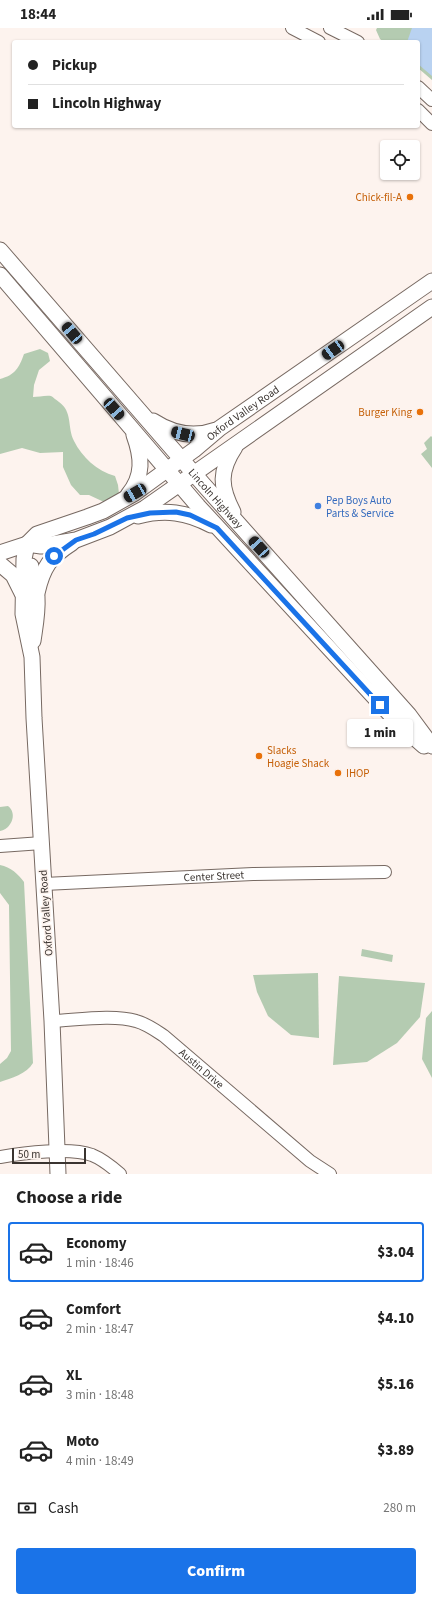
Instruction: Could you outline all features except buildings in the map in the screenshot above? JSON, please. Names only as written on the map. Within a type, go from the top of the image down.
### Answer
[{"type":"main road","name":"Lincoln Highway","points":[[0,250],[241,527],[409,715],[432,746]]},
{"type":"main road","name":"Lincoln Highway","points":[[0,275],[217,528],[399,724],[432,753]]},
{"type":"main road","name":"Oxford Valley Road","points":[[58,1174],[52,1021],[32,651],[23,614],[29,594],[24,578],[24,558],[27,544],[37,534],[87,517],[119,503],[135,493],[182,459],[220,428],[432,281]]},
{"type":"main road","name":"Oxford Valley Road","points":[[27,544],[41,546],[76,540],[99,532],[127,518],[179,484],[432,307]]},
{"type":"main road","points":[[145,417],[162,427],[183,434],[207,433],[220,428]]},
{"type":"main road","points":[[119,503],[133,488],[138,478],[140,456],[131,429]]},
{"type":"main road","points":[[237,443],[228,458],[224,469],[223,480],[227,500],[241,527]]},
{"type":"main road","points":[[127,518],[150,513],[176,512],[190,515],[217,528]]},
{"type":"main road","points":[[0,564],[13,575],[29,594],[54,556],[76,540]]},
{"type":"main road","points":[[0,553],[27,544]]},
{"type":"street","points":[[292,28],[314,40]]},
{"type":"street","points":[[330,28],[354,40]]},
{"type":"street","points":[[420,89],[432,100]]},
{"type":"street","points":[[420,112],[432,124]]},
{"type":"street","points":[[0,846],[42,844]]},
{"type":"street","name":"Center Street","points":[[44,884],[253,874],[384,872]]},
{"type":"street","name":"Austin Drive","points":[[52,1021],[114,1018],[136,1020],[149,1026],[164,1036],[310,1161],[330,1174]]},
{"type":"street","points":[[0,1157],[58,1152],[92,1155],[120,1174]]},
{"type":"green space","points":[[377,28],[432,28],[432,80],[420,70],[420,40],[381,40],[376,30]]},
{"type":"green space","points":[[40,349],[48,353],[50,361],[39,370],[34,385],[33,397],[51,396],[59,402],[66,410],[72,436],[81,453],[96,467],[115,476],[119,494],[104,502],[89,495],[80,495],[71,485],[63,467],[63,452],[40,453],[22,448],[0,454],[0,379],[16,370],[24,354]]},
{"type":"green space","points":[[431,436],[432,468],[421,454],[427,449],[424,443]]},
{"type":"green space","points":[[8,806],[13,813],[12,821],[4,830],[0,831],[0,807]]},
{"type":"green space","points":[[0,865],[8,867],[14,871],[24,882],[33,1063],[23,1073],[0,1082],[0,1064],[7,1058],[11,1051],[9,905],[0,893]]},
{"type":"green space","points":[[362,949],[393,955],[392,962],[361,956]]},
{"type":"green space","points":[[318,973],[319,1038],[291,1035],[268,1016],[257,992],[253,975]]},
{"type":"green space","points":[[339,976],[425,983],[420,1017],[397,1043],[367,1062],[333,1065]]},
{"type":"green space","points":[[432,1011],[432,1078],[422,1059],[426,1018]]},
{"type":"water","points":[[412,28],[432,28],[432,76],[420,66],[420,40],[408,40]]},
{"type":"place","name":"Chick-fil-A","points":[[410,197]]},
{"type":"place","name":"Burger King","points":[[420,412]]},
{"type":"place","name":"Pep Boys Auto Parts & Service","points":[[318,506]]},
{"type":"place","name":"Slacks Hoagie Shack","points":[[259,756]]},
{"type":"place","name":"IHOP","points":[[338,773]]},
{"type":"route","points":[[54,556],[76,540],[94,534],[127,518],[163,511],[190,515],[217,528],[380,705]]}]
